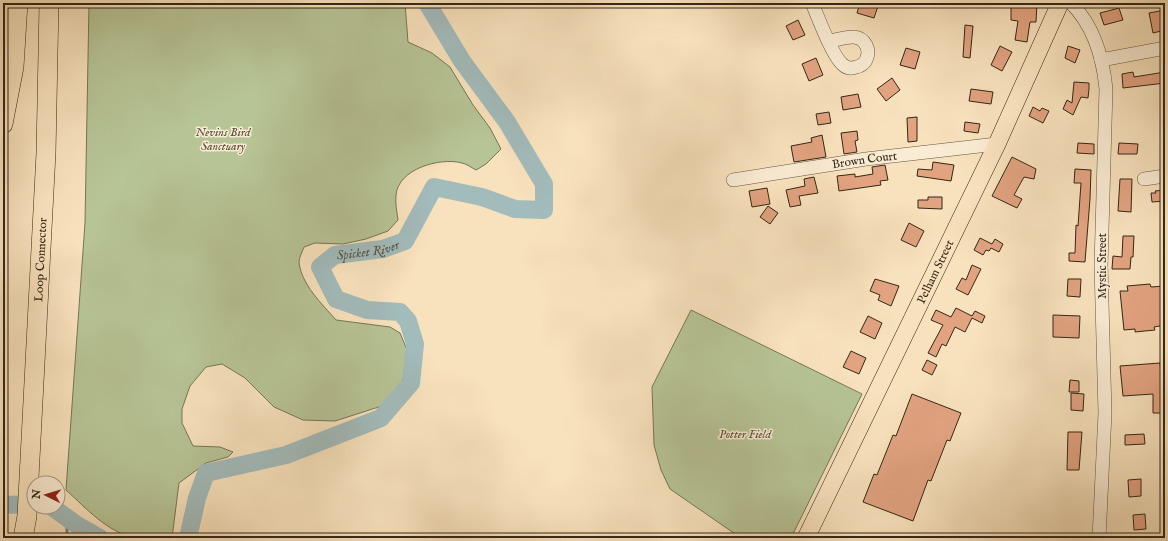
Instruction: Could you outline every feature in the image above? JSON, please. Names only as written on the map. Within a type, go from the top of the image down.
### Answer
[{"type":"highway","points":[[3,124],[14,67],[18,3]]},
{"type":"highway","name":"Loop Connector","points":[[27,516],[46,153],[49,3]]},
{"type":"highway","points":[[23,538],[27,516]]},
{"type":"highway","points":[[27,516],[30,538]]},
{"type":"main road","name":"Pelham Street","points":[[806,538],[997,144],[1060,3]]},
{"type":"street","points":[[812,3],[830,41]]},
{"type":"street","name":"Mystic Street","points":[[1071,3],[1080,12],[1089,26],[1101,60],[1106,89],[1101,266],[1105,413],[1099,538]]},
{"type":"street","points":[[1101,60],[1165,48]]},
{"type":"street","name":"Brown Court","points":[[733,180],[866,159],[997,144]]},
{"type":"street","points":[[1144,179],[1165,176]]},
{"type":"green space","name":"Nevins Bird Sanctuary","points":[[89,3],[405,3],[408,42],[432,53],[450,67],[473,105],[490,128],[501,149],[486,164],[476,170],[462,163],[443,162],[422,167],[412,172],[404,178],[399,186],[396,195],[398,220],[388,231],[366,239],[343,244],[315,243],[304,247],[299,262],[304,278],[313,293],[336,320],[390,327],[400,333],[407,350],[406,372],[398,390],[385,405],[335,421],[303,420],[274,407],[245,378],[222,364],[206,367],[190,386],[182,409],[182,423],[193,446],[220,447],[233,452],[228,457],[206,463],[179,483],[172,538],[139,539],[125,535],[106,525],[89,512],[66,490],[85,223]]},
{"type":"green space","name":"Potter Field","points":[[691,310],[862,394],[791,538],[741,538],[670,489],[661,470],[654,445],[652,387]]},
{"type":"building","points":[[860,3],[879,3],[874,18],[857,13]]},
{"type":"building","points":[[1011,3],[1037,3],[1036,22],[1030,22],[1027,42],[1015,40],[1018,21],[1011,20]]},
{"type":"building","points":[[1119,8],[1123,20],[1104,25],[1100,13]]},
{"type":"building","points":[[1165,10],[1165,30],[1153,33],[1149,13]]},
{"type":"building","points":[[798,20],[805,35],[793,40],[786,26]]},
{"type":"building","points":[[965,25],[973,26],[970,58],[963,57]]},
{"type":"building","points":[[1000,46],[1012,52],[1002,71],[991,65]]},
{"type":"building","points":[[1068,46],[1080,50],[1075,63],[1065,58]]},
{"type":"building","points":[[906,48],[920,52],[915,69],[900,65]]},
{"type":"building","points":[[816,58],[823,75],[809,81],[802,64]]},
{"type":"building","points":[[1133,72],[1134,77],[1165,72],[1165,83],[1123,88],[1122,74]]},
{"type":"building","points":[[892,78],[900,90],[886,101],[877,89]]},
{"type":"building","points":[[1074,82],[1089,83],[1089,89],[1088,98],[1081,97],[1073,115],[1063,109],[1067,100],[1072,103]]},
{"type":"building","points":[[971,89],[993,92],[991,104],[969,101]]},
{"type":"building","points":[[858,94],[861,107],[843,110],[841,97]]},
{"type":"building","points":[[1033,107],[1040,111],[1042,108],[1049,111],[1043,123],[1029,116]]},
{"type":"building","points":[[829,112],[831,123],[818,125],[816,114]]},
{"type":"building","points":[[917,117],[917,141],[908,142],[907,118]]},
{"type":"building","points":[[965,122],[980,124],[978,133],[964,131]]},
{"type":"building","points":[[857,131],[858,140],[855,141],[857,152],[844,154],[841,133]]},
{"type":"building","points":[[822,135],[826,157],[794,162],[791,146],[812,142],[811,138]]},
{"type":"building","points":[[1078,143],[1094,144],[1094,154],[1077,153]]},
{"type":"building","points":[[1119,143],[1138,144],[1137,154],[1118,154]]},
{"type":"building","points":[[1012,157],[1036,169],[1034,179],[1024,177],[1014,195],[1022,199],[1017,208],[992,196]]},
{"type":"building","points":[[933,162],[954,165],[951,181],[917,176],[918,169],[932,170]]},
{"type":"building","points":[[885,165],[888,180],[880,181],[881,185],[839,191],[837,176],[855,174],[855,177],[873,174],[872,167]]},
{"type":"building","points":[[1075,169],[1091,170],[1085,262],[1069,261],[1069,253],[1075,253],[1076,225],[1078,226],[1081,183],[1074,183]]},
{"type":"building","points":[[814,177],[818,193],[799,196],[801,205],[790,207],[786,190],[805,186],[804,179]]},
{"type":"building","points":[[1120,179],[1132,179],[1131,212],[1118,211]]},
{"type":"building","points":[[767,188],[770,204],[752,207],[749,191]]},
{"type":"building","points":[[1165,190],[1165,201],[1152,202],[1151,193]]},
{"type":"building","points":[[928,197],[942,197],[942,209],[918,208],[918,200],[928,200]]},
{"type":"building","points":[[768,206],[778,213],[770,224],[760,217]]},
{"type":"building","points":[[909,223],[924,231],[916,247],[901,240]]},
{"type":"building","points":[[1123,236],[1134,236],[1133,257],[1131,257],[1130,269],[1112,269],[1113,256],[1122,257]]},
{"type":"building","points":[[980,238],[992,244],[995,239],[1003,244],[999,252],[991,248],[989,251],[986,250],[983,255],[974,250]]},
{"type":"building","points":[[972,265],[981,269],[968,295],[956,289],[962,278],[966,280]]},
{"type":"building","points":[[875,279],[899,286],[891,306],[878,300],[880,295],[870,291]]},
{"type":"building","points":[[1068,279],[1081,279],[1080,297],[1067,296]]},
{"type":"building","points":[[1150,284],[1151,287],[1165,286],[1165,325],[1154,327],[1155,330],[1135,332],[1135,329],[1124,330],[1120,291],[1128,291],[1127,286]]},
{"type":"building","points":[[956,308],[972,316],[975,311],[985,316],[982,323],[972,318],[965,332],[955,327],[946,346],[942,344],[936,357],[928,353],[943,325],[931,320],[936,310],[951,317]]},
{"type":"building","points":[[1053,315],[1080,316],[1079,338],[1053,337]]},
{"type":"building","points":[[868,316],[882,323],[875,339],[860,332]]},
{"type":"building","points":[[851,351],[866,358],[859,374],[843,367]]},
{"type":"building","points":[[927,360],[937,365],[932,375],[922,370]]},
{"type":"building","points":[[1160,363],[1165,413],[1153,413],[1153,394],[1123,396],[1120,366]]},
{"type":"building","points":[[1070,380],[1079,381],[1079,392],[1069,392]]},
{"type":"building","points":[[1071,393],[1084,394],[1083,411],[1071,410]]},
{"type":"building","points":[[912,394],[961,413],[950,441],[947,440],[931,481],[928,480],[913,521],[863,502],[874,474],[877,475],[893,435],[896,436]]},
{"type":"building","points":[[1068,432],[1082,432],[1079,470],[1067,470]]},
{"type":"building","points":[[1144,434],[1145,444],[1125,445],[1125,435]]},
{"type":"building","points":[[1141,479],[1141,496],[1129,497],[1128,480]]},
{"type":"building","points":[[1145,514],[1146,529],[1134,530],[1133,515]]},
{"type":"waterway","name":"Spicket River","points":[[188,538],[197,498],[206,473],[286,455],[381,418],[411,383],[415,344],[408,321],[400,312],[367,310],[336,299],[320,267],[335,255],[383,249],[405,241],[434,187],[482,197],[515,209],[544,210],[544,184],[507,122],[462,61],[427,3]]},
{"type":"waterway","name":"Spicket River","points":[[3,505],[26,504]]},
{"type":"waterway","name":"Spicket River","points":[[63,515],[100,538]]},
{"type":"waterway","points":[[67,518],[67,538]]}]
